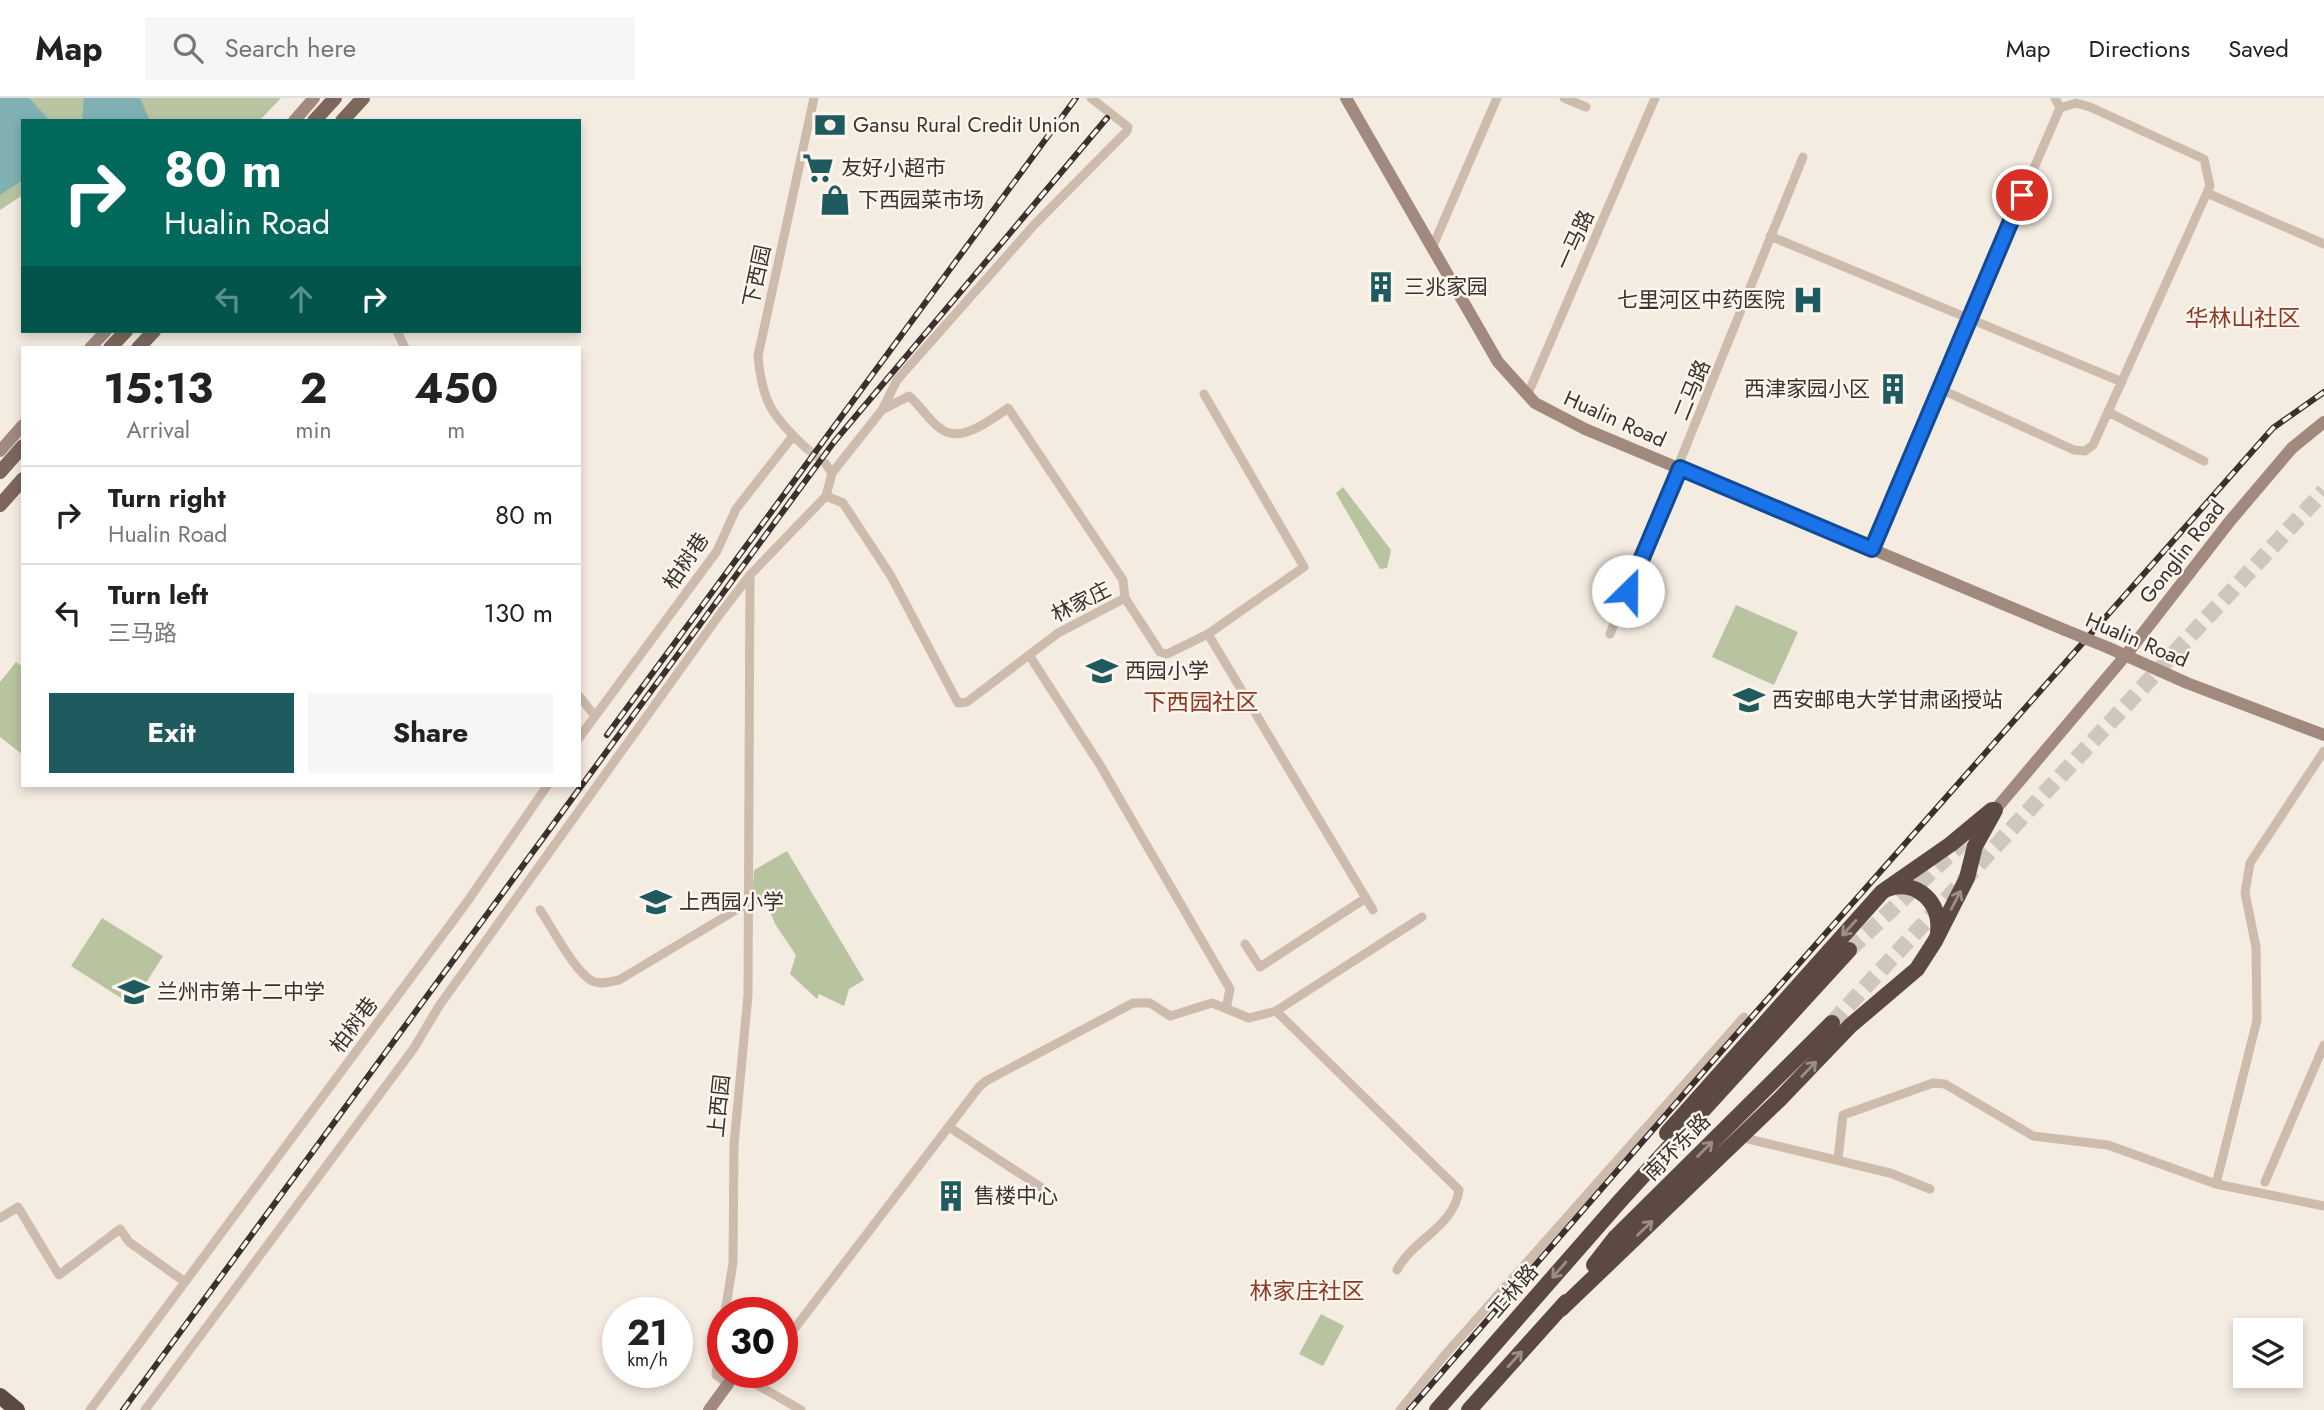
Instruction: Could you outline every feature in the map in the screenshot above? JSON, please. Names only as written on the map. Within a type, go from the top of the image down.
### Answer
[{"type":"highway","points":[[1469,1410],[1561,1308],[1740,1137],[1850,1026],[1917,969],[1935,941],[1967,878],[1975,846],[1995,810],[1989,810],[1951,844],[1882,892],[1646,1157],[1620,1201]]},
{"type":"highway","points":[[1882,892],[1905,886],[1927,896],[1939,917],[1935,941]]},
{"type":"highway","name":"南环东路","points":[[1620,1201],[1849,950]]},
{"type":"highway","name":"南环东路","points":[[1561,1308],[1615,1238],[1832,1023]]},
{"type":"highway","name":"工林路","points":[[1437,1410],[1620,1201]]},
{"type":"highway","points":[[0,1396],[17,1410]]},
{"type":"main road","points":[[316,119],[335,98]]},
{"type":"main road","points":[[344,119],[363,98]]},
{"type":"main road","points":[[112,346],[124,333]]},
{"type":"main road","points":[[140,346],[152,333]]},
{"type":"main road","points":[[0,472],[21,448]]},
{"type":"main road","points":[[0,505],[21,481]]},
{"type":"street","points":[[296,119],[314,98]]},
{"type":"street","name":"下西园","points":[[805,447],[771,413],[760,380],[758,356],[814,98]]},
{"type":"street","points":[[145,1410],[414,1048],[439,1006],[750,575],[826,496],[832,473],[882,410],[897,380],[938,330],[1042,217],[1127,131],[1128,127],[1091,98]]},
{"type":"street","name":"Hualin Road","points":[[1346,98],[1498,362],[1527,396],[1585,429],[2187,682],[2324,736]]},
{"type":"street","points":[[1432,248],[1497,98]]},
{"type":"street","points":[[1564,98],[1587,107]]},
{"type":"street","name":"一马路","points":[[1527,396],[1655,98]]},
{"type":"street","points":[[2055,98],[2060,108]]},
{"type":"street","points":[[1872,549],[1938,388],[2060,108],[2076,103],[2090,107],[2204,159],[2210,186],[2094,445],[2085,451],[2074,450],[1938,388]]},
{"type":"street","name":"二马路","points":[[1610,634],[1680,468],[1803,157]]},
{"type":"street","points":[[2207,193],[2324,244]]},
{"type":"street","points":[[1770,236],[1967,320],[2122,382]]},
{"type":"street","points":[[92,346],[104,333]]},
{"type":"street","points":[[1204,394],[1304,567],[1208,634],[1373,909]]},
{"type":"street","points":[[882,410],[909,396],[922,406],[940,429],[950,433],[976,428],[1008,408],[1123,580],[1125,598]]},
{"type":"street","points":[[2108,412],[2204,461]]},
{"type":"street","name":"Gonglin Road","points":[[1995,810],[2126,655],[2238,511],[2292,448],[2324,422]]},
{"type":"street","points":[[0,451],[21,427]]},
{"type":"street","name":"柏树巷","points":[[581,735],[717,551],[736,509],[793,436]]},
{"type":"street","points":[[825,463],[832,473]]},
{"type":"street","name":"林家庄","points":[[826,496],[842,503],[891,576],[958,702],[967,702],[1058,633],[1125,598],[1160,652],[1167,654],[1208,634]]},
{"type":"street","name":"上西园","points":[[727,1297],[733,1263],[734,1145],[748,995],[746,904],[750,797],[750,575]]},
{"type":"street","points":[[1029,655],[1070,716],[1230,989],[1226,1009]]},
{"type":"street","points":[[581,698],[595,716]]},
{"type":"street","points":[[2216,1184],[2257,1020],[2256,947],[2245,893],[2249,863],[2324,751]]},
{"type":"street","name":"柏树巷","points":[[90,1410],[467,902],[546,787]]},
{"type":"street","points":[[1245,944],[1260,967],[1366,898]]},
{"type":"street","points":[[540,910],[590,980],[610,982],[619,980],[746,904]]},
{"type":"street","points":[[798,1324],[986,1081],[1133,1003],[1150,1003],[1170,1016],[1212,1003],[1249,1018],[1276,1011],[1422,917]]},
{"type":"street","points":[[1276,1011],[1459,1190],[1449,1217],[1405,1254],[1397,1270]]},
{"type":"street","points":[[1400,1410],[1444,1356],[1744,1017]]},
{"type":"street","points":[[2265,1182],[2324,1045]]},
{"type":"street","points":[[1707,1058],[1722,1072]]},
{"type":"street","points":[[1838,1159],[1843,1115],[1933,1083],[1945,1084],[2033,1136],[2108,1144],[2216,1184],[2324,1206]]},
{"type":"street","points":[[949,1127],[1042,1188]]},
{"type":"street","points":[[1740,1137],[1890,1173],[1930,1189]]},
{"type":"street","points":[[0,1218],[18,1207],[59,1275],[120,1229],[129,1242],[185,1282]]},
{"type":"street","points":[[709,1410],[725,1388]]},
{"type":"street","points":[[759,1388],[784,1398],[801,1410]]},
{"type":"green space","points":[[0,98],[281,98],[261,119],[21,119],[21,196],[0,210]]},
{"type":"green space","points":[[1343,487],[1391,550],[1387,568],[1380,569],[1336,493]]},
{"type":"green space","points":[[1736,605],[1798,632],[1774,685],[1712,657]]},
{"type":"green space","points":[[16,662],[21,666],[21,753],[0,737],[0,682]]},
{"type":"green space","points":[[787,851],[864,980],[849,989],[844,1006],[819,994],[817,999],[790,974],[796,955],[775,924],[767,903],[752,904],[754,870]]},
{"type":"green space","points":[[102,918],[163,956],[132,1005],[71,966]]},
{"type":"green space","points":[[1321,1314],[1344,1326],[1323,1366],[1299,1354]]},
{"type":"water","points":[[0,98],[29,98],[48,119],[21,119],[21,181],[0,195]]},
{"type":"water","points":[[84,98],[140,98],[149,119],[82,119]]},
{"type":"tunnel","points":[[805,447],[825,463]]},
{"type":"tunnel","points":[[1832,1023],[2324,491]]},
{"type":"tunnel","points":[[1849,950],[1981,825]]},
{"type":"railway","points":[[607,735],[1076,98]]},
{"type":"railway","points":[[581,786],[834,442],[1107,118]]},
{"type":"railway","points":[[1409,1410],[1711,1063],[2273,428],[2324,392]]},
{"type":"railway","points":[[123,1410],[581,787]]},
{"type":"place","name":"Gansu Rural Credit Union","points":[[830,125]]},
{"type":"place","name":"友好小超市","points":[[818,168]]},
{"type":"place","name":"下西园菜市场","points":[[835,200]]},
{"type":"place","name":"三兆家园","points":[[1381,287]]},
{"type":"place","name":"七里河区中药医院","points":[[1808,300]]},
{"type":"place","name":"西津家园小区","points":[[1893,389]]},
{"type":"place","name":"西园小学","points":[[1102,671]]},
{"type":"place","name":"西安邮电大学甘肃函授站","points":[[1749,700]]},
{"type":"place","name":"上西园小学","points":[[656,902]]},
{"type":"place","name":"兰州市第十二中学","points":[[134,992]]},
{"type":"place","name":"售楼中心","points":[[951,1196]]},
{"type":"district","name":"华林山社区","points":[[2243,318]]},
{"type":"district","name":"下西园社区","points":[[1201,702]]},
{"type":"district","name":"林家庄社区","points":[[1307,1291]]},
{"type":"route","points":[[1628,591],[1680,468],[1872,549],[2022,195]]}]
